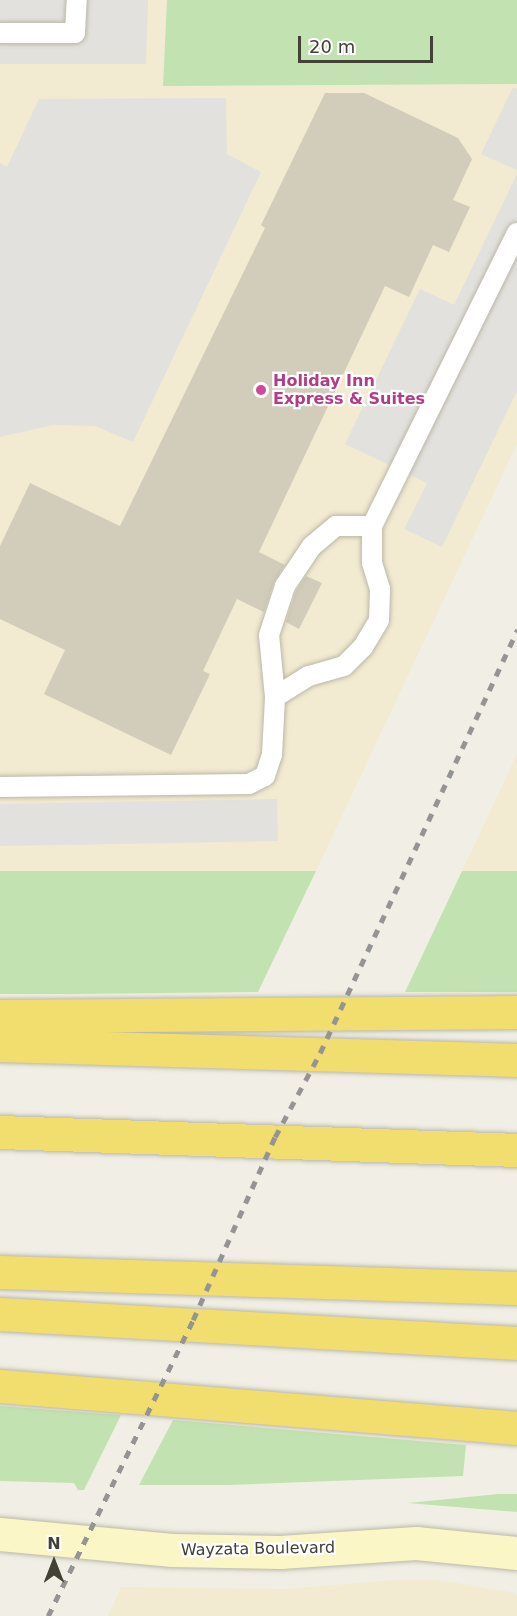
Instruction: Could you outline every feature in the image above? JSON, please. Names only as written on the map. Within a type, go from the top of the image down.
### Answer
[{"type":"highway","points":[[0,1016],[517,1012]]},
{"type":"highway","points":[[0,1045],[517,1060]]},
{"type":"highway","points":[[0,1132],[517,1150]]},
{"type":"highway","points":[[0,1272],[517,1288]]},
{"type":"highway","points":[[0,1314],[517,1343]]},
{"type":"highway","points":[[0,1386],[517,1428]]},
{"type":"street","name":"Wayzata Boulevard","points":[[0,1534],[172,1550],[280,1552],[416,1543],[517,1553]]},
{"type":"lane","points":[[0,33],[75,33],[77,0]]},
{"type":"lane","points":[[275,697],[309,676],[344,666],[363,647],[379,620],[380,589],[372,562],[372,526],[517,233]]},
{"type":"lane","points":[[0,787],[249,784],[265,776],[272,755],[275,697],[269,635],[285,586],[312,546],[336,526],[372,526]]},
{"type":"shaded area","points":[[0,0],[167,0],[163,86],[517,84],[517,444],[316,871],[0,871]]},
{"type":"shaded area","points":[[0,0],[148,0],[146,64],[0,64]]},
{"type":"shaded area","points":[[513,87],[517,89],[517,170],[481,154]]},
{"type":"shaded area","points":[[226,98],[227,154],[261,172],[133,442],[95,426],[53,425],[0,437],[0,163],[7,167],[39,99]]},
{"type":"shaded area","points":[[517,174],[517,391],[442,547],[404,529],[427,483],[345,444],[420,289],[454,305]]},
{"type":"shaded area","points":[[517,754],[517,871],[462,871]]},
{"type":"shaded area","points":[[277,799],[278,841],[0,846],[0,804]]},
{"type":"shaded area","points":[[394,1580],[438,1580],[510,1592],[517,1595],[517,1616],[108,1616],[121,1587],[287,1589]]},
{"type":"green space","points":[[167,0],[517,0],[517,84],[163,86]]},
{"type":"green space","points":[[0,871],[316,871],[258,992],[0,994]]},
{"type":"green space","points":[[462,871],[517,871],[517,992],[405,992]]},
{"type":"green space","points":[[0,1406],[121,1415],[84,1490],[78,1490],[74,1483],[0,1481]]},
{"type":"green space","points":[[173,1420],[466,1445],[463,1476],[229,1485],[139,1485]]},
{"type":"green space","points":[[498,1494],[517,1494],[517,1512],[408,1503]]},
{"type":"building","name":"Holiday Inn Express & Suites","points":[[325,93],[364,93],[458,138],[472,159],[453,200],[470,207],[449,252],[433,245],[409,297],[385,286],[259,552],[285,565],[274,582],[264,612],[237,599],[203,671],[210,674],[171,755],[44,694],[65,650],[0,619],[0,546],[30,483],[120,526],[265,228],[261,225]]},
{"type":"building","points":[[306,576],[322,583],[299,629],[286,622],[296,591]]},
{"type":"railway","points":[[48,1616],[193,1320],[275,1137],[320,1053],[517,630]]},
{"type":"place","name":"Holiday Inn Express & Suites","points":[[261,390]]}]
